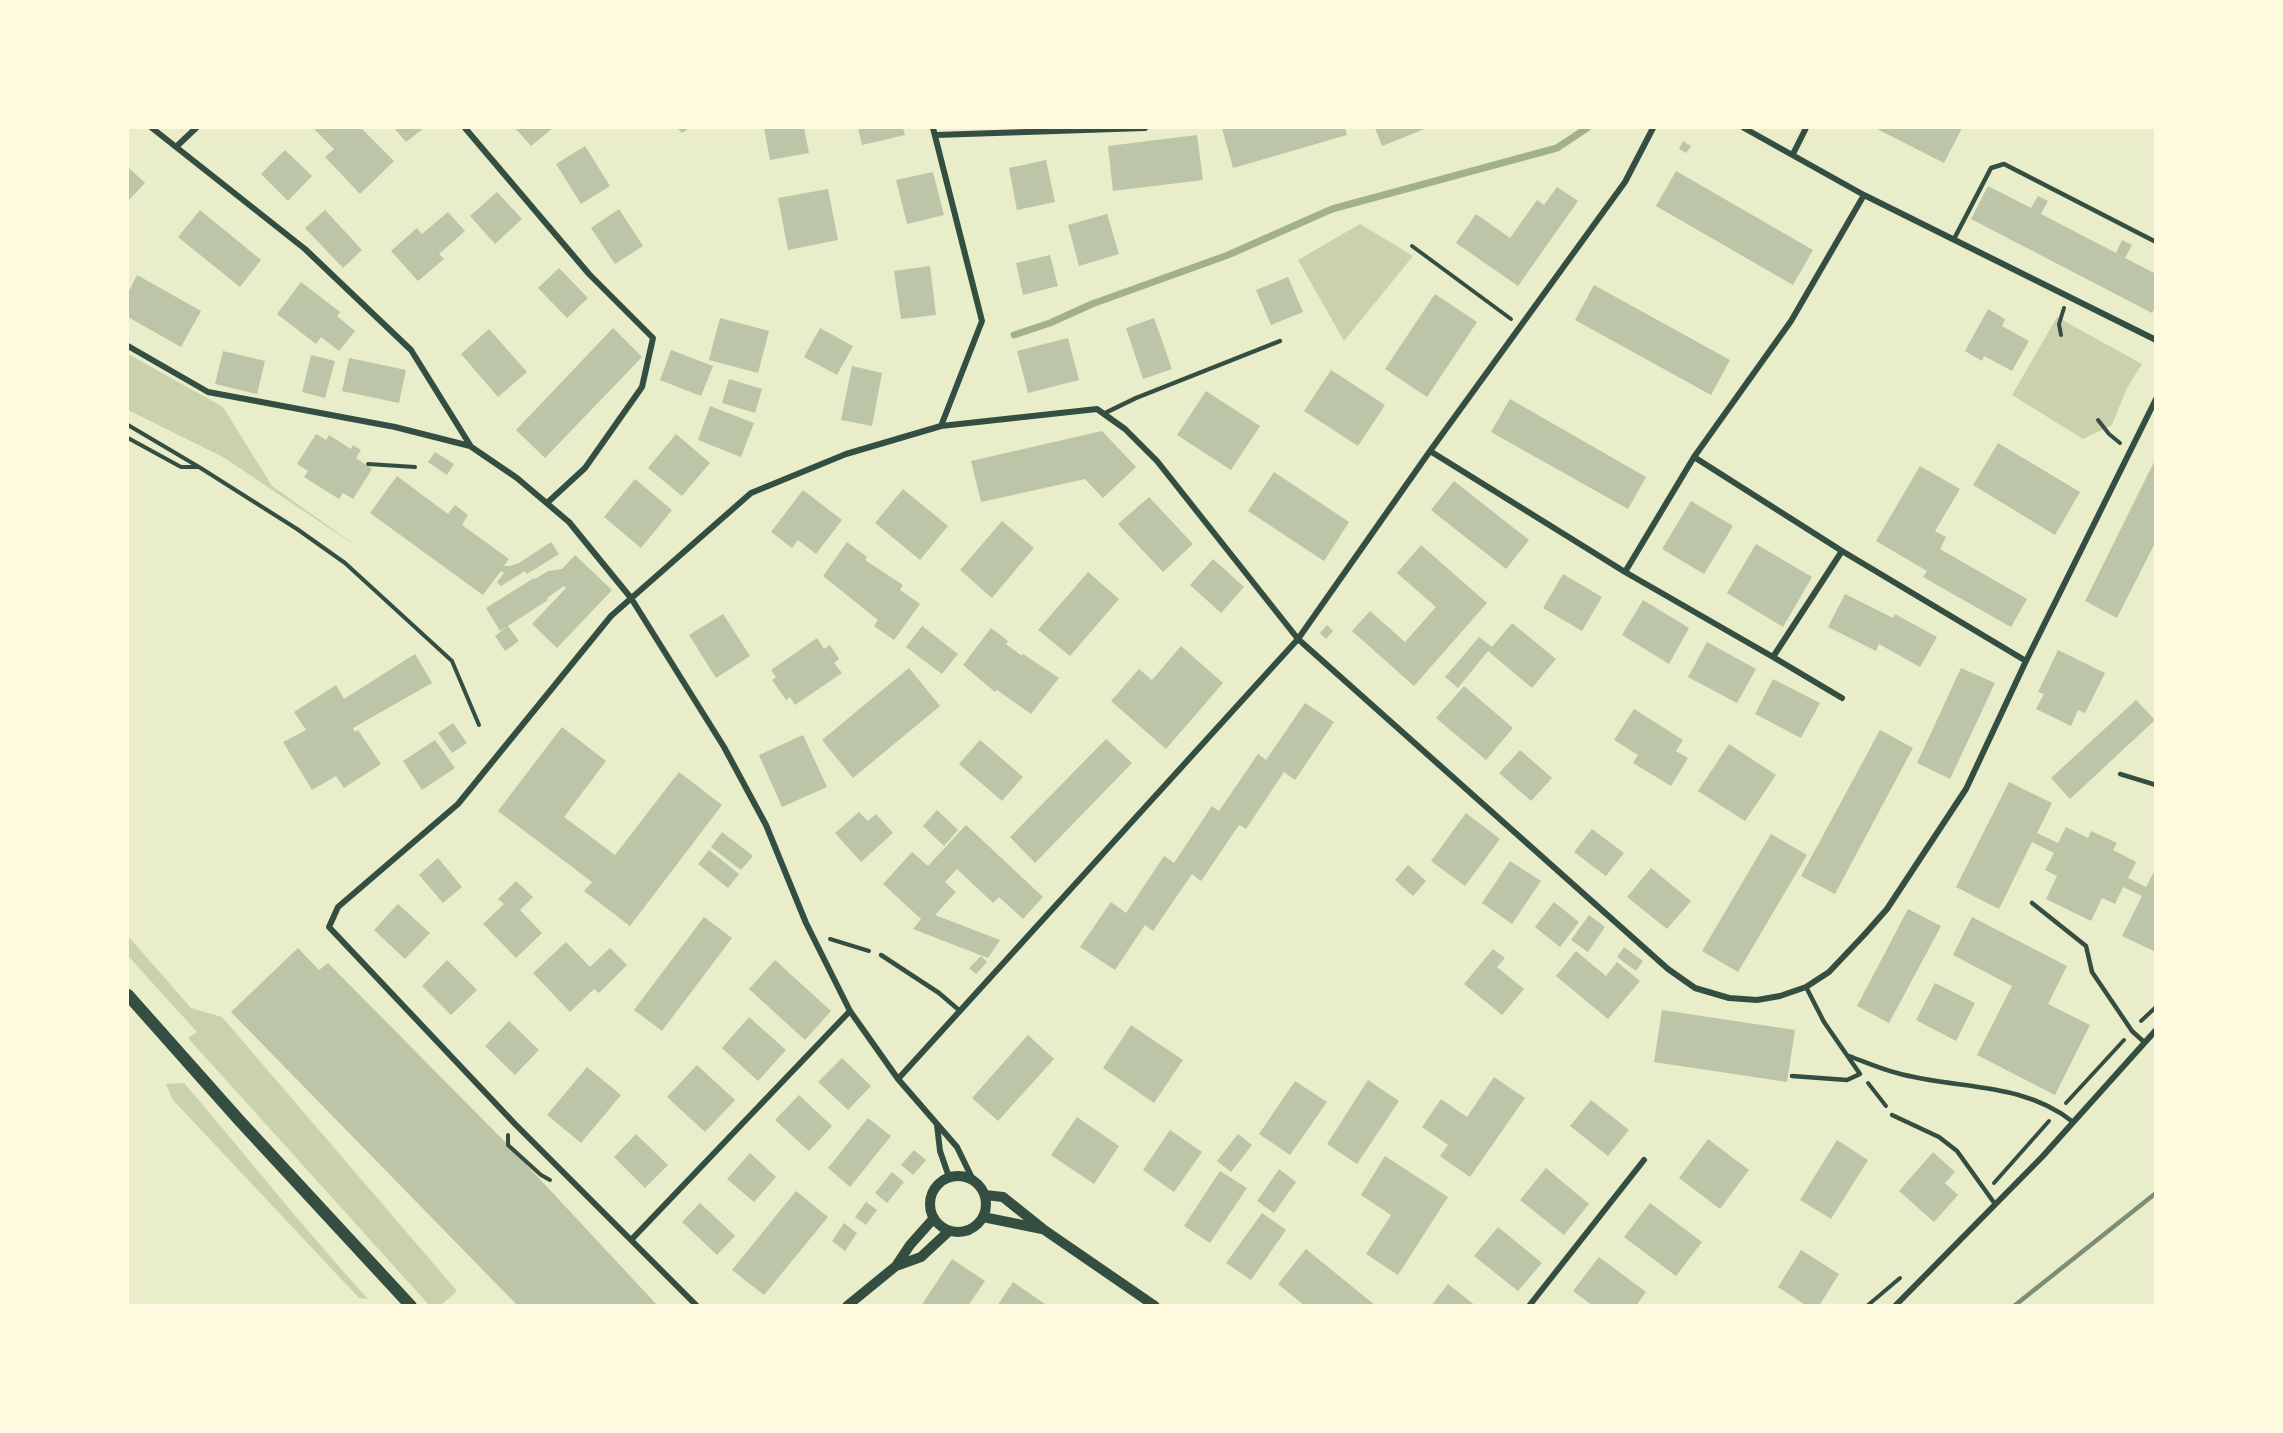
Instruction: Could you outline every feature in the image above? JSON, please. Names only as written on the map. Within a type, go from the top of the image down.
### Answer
[{"type":"main road","points":[[128,995],[411,1305]]},
{"type":"street","points":[[152,128],[305,249],[411,350],[470,446]]},
{"type":"street","points":[[177,146],[196,128]]},
{"type":"street","points":[[465,128],[589,274],[653,338],[642,387],[585,468],[547,503]]},
{"type":"street","points":[[933,128],[982,321],[941,426]]},
{"type":"street","points":[[936,135],[1145,128]]},
{"type":"street","points":[[898,1079],[1298,639],[1430,451],[1625,182],[1653,128]]},
{"type":"street","points":[[1744,128],[1864,195],[2156,340]]},
{"type":"street","points":[[1793,154],[1806,128]]},
{"type":"street","points":[[1625,572],[1694,457],[1791,321],[1864,195]]},
{"type":"street","points":[[128,346],[208,392],[395,427],[470,446],[517,478],[581,534],[631,598],[724,747],[766,825],[806,923],[850,1011],[898,1079],[957,1147],[973,1180]]},
{"type":"street","points":[[697,1305],[515,1124],[329,927],[338,907],[458,804],[511,742],[611,616],[751,494],[846,454],[941,426],[1096,409],[1125,429],[1157,461],[1298,639],[1668,969],[1695,988],[1729,998],[1757,1000],[1780,996],[1806,987],[1829,972],[1846,957],[1887,909],[1966,789],[2026,661],[2156,399]]},
{"type":"street","points":[[1430,451],[1625,572],[1842,698]]},
{"type":"street","points":[[1694,457],[1842,551],[2026,661]]},
{"type":"street","points":[[1773,657],[1842,551]]},
{"type":"street","points":[[632,1239],[850,1011]]},
{"type":"street","points":[[1895,1305],[2073,1122],[2156,1030]]},
{"type":"street","points":[[937,1124],[940,1151],[949,1177]]},
{"type":"street","points":[[1529,1305],[1644,1160]]},
{"type":"street","points":[[957,1175],[973,1180],[985,1195],[986,1206],[983,1217],[969,1230],[956,1232],[943,1228],[934,1218],[930,1205],[933,1191],[942,1180],[949,1177],[957,1175]]},
{"type":"street","points":[[985,1195],[1003,1197],[1043,1229],[1155,1305]]},
{"type":"street","points":[[983,1217],[1043,1229]]},
{"type":"street","points":[[848,1305],[896,1266],[910,1245],[934,1218]]},
{"type":"street","points":[[896,1266],[921,1257],[949,1231]]},
{"type":"lane","points":[[1954,240],[1991,168],[2004,164],[2156,242]]},
{"type":"lane","points":[[1103,414],[1136,398],[1280,341]]},
{"type":"lane","points":[[2120,774],[2156,785]]},
{"type":"lane","points":[[2032,903],[2086,946],[2092,972],[2132,1030],[2144,1042]]},
{"type":"lane","points":[[881,955],[939,993],[960,1011]]},
{"type":"lane","points":[[1792,1076],[1847,1080],[1860,1074],[1824,1022],[1806,987]]},
{"type":"lane","points":[[1849,1056],[1898,1074],[2026,1095],[2059,1110],[2073,1122]]},
{"type":"lane","points":[[1892,1115],[1939,1137],[1957,1151],[1995,1204]]},
{"type":"path","points":[[1412,246],[1521,326]]},
{"type":"path","points":[[2061,335],[2059,324],[2070,297]]},
{"type":"path","points":[[2098,420],[2109,434],[2130,451]]},
{"type":"path","points":[[128,426],[297,529],[345,563],[452,661],[479,725]]},
{"type":"path","points":[[128,438],[181,467],[200,468]]},
{"type":"path","points":[[368,464],[415,467]]},
{"type":"path","points":[[816,942],[831,939],[881,955]]},
{"type":"path","points":[[1986,1192],[2132,1030],[2156,1007]]},
{"type":"path","points":[[1860,1074],[1892,1115]]},
{"type":"path","points":[[508,1136],[508,1145]]},
{"type":"path","points":[[1868,1305],[1903,1275]]},
{"type":"green space","points":[[1360,224],[1413,256],[1344,341],[1298,260]]},
{"type":"green space","points":[[2057,317],[2142,364],[2126,390],[2112,425],[2083,439],[2012,395]]},
{"type":"green space","points":[[128,354],[223,407],[272,486],[362,550],[223,457],[128,410]]},
{"type":"green space","points":[[128,936],[191,1008],[222,1017],[457,1291],[441,1305],[429,1305],[188,1038],[197,1032],[128,956]]},
{"type":"green space","points":[[184,1083],[368,1299],[359,1298],[173,1100],[166,1084]]},
{"type":"building","points":[[313,128],[361,128],[394,161],[360,194],[325,157],[334,149]]},
{"type":"building","points":[[394,128],[424,128],[406,142]]},
{"type":"building","points":[[515,128],[553,128],[531,146]]},
{"type":"building","points":[[677,128],[689,128],[682,133]]},
{"type":"building","points":[[764,128],[804,128],[809,153],[770,160]]},
{"type":"building","points":[[858,128],[903,128],[905,135],[862,145]]},
{"type":"building","points":[[1222,128],[1345,128],[1347,135],[1233,168]]},
{"type":"building","points":[[1375,128],[1427,128],[1382,146]]},
{"type":"building","points":[[1875,128],[1962,128],[1944,163]]},
{"type":"building","points":[[1197,135],[1203,180],[1113,191],[1108,146]]},
{"type":"building","points":[[1683,141],[1691,146],[1686,153],[1679,149]]},
{"type":"building","points":[[585,146],[610,186],[581,204],[556,164]]},
{"type":"building","points":[[285,150],[312,176],[288,201],[261,174]]},
{"type":"building","points":[[1046,160],[1055,202],[1017,210],[1009,168]]},
{"type":"building","points":[[128,167],[145,183],[128,201]]},
{"type":"building","points":[[1676,171],[1813,250],[1793,285],[1656,206]]},
{"type":"building","points":[[933,172],[944,215],[907,224],[896,180]]},
{"type":"building","points":[[1988,186],[2031,208],[2038,196],[2048,201],[2041,214],[2116,253],[2122,240],[2132,245],[2125,258],[2156,274],[2156,306],[2152,313],[1971,219]]},
{"type":"building","points":[[1557,187],[1578,201],[1518,286],[1456,243],[1476,214],[1510,238],[1537,200],[1544,205]]},
{"type":"building","points":[[828,189],[838,240],[788,250],[778,198]]},
{"type":"building","points":[[497,192],[522,219],[495,244],[470,216]]},
{"type":"building","points":[[619,209],[643,246],[615,264],[591,228]]},
{"type":"building","points":[[200,210],[261,260],[240,287],[178,237]]},
{"type":"building","points":[[325,210],[362,250],[343,268],[305,228]]},
{"type":"building","points":[[448,212],[465,231],[439,254],[444,259],[418,281],[391,251],[417,228],[422,234]]},
{"type":"building","points":[[1107,214],[1119,254],[1079,266],[1068,225]]},
{"type":"building","points":[[1050,255],[1058,286],[1023,295],[1016,263]]},
{"type":"building","points":[[930,266],[936,315],[901,319],[894,271]]},
{"type":"building","points":[[559,268],[588,298],[567,318],[538,288]]},
{"type":"building","points":[[137,275],[201,311],[181,347],[128,317],[128,293]]},
{"type":"building","points":[[1288,277],[1303,312],[1271,325],[1256,290]]},
{"type":"building","points":[[301,282],[340,312],[337,316],[355,331],[339,351],[321,337],[316,344],[277,314]]},
{"type":"building","points":[[1594,285],[1730,360],[1711,395],[1575,320]]},
{"type":"building","points":[[1435,294],[1477,322],[1427,397],[1385,369]]},
{"type":"building","points":[[1988,309],[2005,319],[2002,326],[2029,341],[2012,371],[1984,356],[1982,361],[1965,351]]},
{"type":"building","points":[[720,318],[769,331],[758,373],[709,360]]},
{"type":"building","points":[[1154,318],[1172,369],[1143,379],[1126,328]]},
{"type":"building","points":[[613,328],[642,357],[545,458],[516,430]]},
{"type":"building","points":[[820,328],[853,346],[837,375],[804,357]]},
{"type":"building","points":[[489,329],[527,372],[498,397],[461,354]]},
{"type":"building","points":[[1068,338],[1079,380],[1028,393],[1017,351]]},
{"type":"building","points":[[671,350],[713,366],[701,396],[660,380]]},
{"type":"building","points":[[223,351],[265,361],[257,394],[215,384]]},
{"type":"building","points":[[311,355],[335,361],[325,398],[302,392]]},
{"type":"building","points":[[349,358],[406,370],[399,403],[342,391]]},
{"type":"building","points":[[852,366],[882,373],[872,426],[841,420]]},
{"type":"building","points":[[1331,370],[1385,405],[1358,446],[1304,411]]},
{"type":"building","points":[[729,379],[762,389],[755,413],[722,403]]},
{"type":"building","points":[[1206,391],[1260,426],[1231,470],[1177,435]]},
{"type":"building","points":[[1510,399],[1646,477],[1628,509],[1491,432]]},
{"type":"building","points":[[710,406],[754,423],[741,457],[698,440]]},
{"type":"building","points":[[1102,431],[1136,467],[1103,498],[1085,479],[981,502],[971,461]]},
{"type":"building","points":[[316,434],[326,440],[329,435],[351,449],[353,445],[361,450],[356,458],[372,469],[353,499],[343,493],[339,499],[304,477],[308,471],[297,464]]},
{"type":"building","points":[[676,434],[710,463],[682,496],[648,468]]},
{"type":"building","points":[[1998,443],[2080,492],[2055,535],[1973,485]]},
{"type":"building","points":[[435,452],[454,464],[447,475],[428,462]]},
{"type":"building","points":[[2156,458],[2156,541],[2117,618],[2085,601]]},
{"type":"building","points":[[1920,466],[1960,489],[1935,531],[1946,537],[1940,549],[2027,599],[2011,627],[1923,577],[1927,571],[1876,541]]},
{"type":"building","points":[[1274,472],[1349,522],[1324,561],[1248,511]]},
{"type":"building","points":[[397,476],[448,514],[455,505],[468,515],[462,525],[509,559],[504,566],[519,563],[551,542],[559,554],[527,574],[525,571],[501,586],[497,582],[504,573],[501,571],[483,595],[370,513]]},
{"type":"building","points":[[635,479],[672,510],[641,548],[604,517]]},
{"type":"building","points":[[1454,481],[1529,540],[1506,569],[1431,510]]},
{"type":"building","points":[[903,489],[948,526],[920,560],[875,523]]},
{"type":"building","points":[[803,490],[842,520],[816,554],[798,540],[792,548],[771,532]]},
{"type":"building","points":[[1149,497],[1193,544],[1163,572],[1118,524]]},
{"type":"building","points":[[1691,501],[1733,526],[1704,574],[1662,549]]},
{"type":"building","points":[[1002,521],[1034,548],[992,598],[960,570]]},
{"type":"building","points":[[847,542],[867,557],[865,560],[903,585],[900,590],[920,604],[894,640],[874,626],[878,620],[823,576]]},
{"type":"building","points":[[1756,544],[1812,577],[1783,627],[1727,593]]},
{"type":"building","points":[[1421,545],[1487,603],[1414,686],[1352,631],[1370,611],[1405,642],[1436,607],[1397,573]]},
{"type":"building","points":[[575,555],[612,590],[557,648],[532,624],[566,588],[564,586],[547,598],[548,600],[500,631],[486,608],[534,578],[548,571],[562,569]]},
{"type":"building","points":[[1213,559],[1244,587],[1221,613],[1190,585]]},
{"type":"building","points":[[1088,572],[1119,599],[1070,656],[1038,630]]},
{"type":"building","points":[[1563,574],[1602,597],[1582,631],[1543,608]]},
{"type":"building","points":[[1845,594],[1893,618],[1895,614],[1937,637],[1920,667],[1879,644],[1876,651],[1828,627]]},
{"type":"building","points":[[1643,600],[1689,628],[1669,664],[1622,635]]},
{"type":"building","points":[[723,614],[750,656],[716,678],[689,635]]},
{"type":"building","points":[[1512,623],[1556,659],[1532,688],[1488,651],[1458,688],[1445,677],[1479,637],[1492,647]]},
{"type":"building","points":[[1327,625],[1333,631],[1326,639],[1320,633]]},
{"type":"building","points":[[508,626],[519,641],[505,651],[495,636]]},
{"type":"building","points":[[922,626],[958,654],[942,674],[906,647]]},
{"type":"building","points":[[991,628],[1008,641],[1006,644],[1022,656],[1023,654],[1059,678],[1031,714],[997,690],[995,692],[963,665]]},
{"type":"building","points":[[817,638],[824,649],[830,645],[839,659],[834,663],[842,673],[795,705],[790,697],[786,700],[772,680],[776,677],[771,670]]},
{"type":"building","points":[[1707,642],[1756,669],[1737,703],[1688,677]]},
{"type":"building","points":[[1181,646],[1223,683],[1166,749],[1111,701],[1139,669],[1152,680]]},
{"type":"building","points":[[2058,650],[2105,673],[2085,713],[2078,710],[2071,726],[2036,709],[2044,694],[2038,692]]},
{"type":"building","points":[[415,654],[432,683],[353,728],[355,732],[358,730],[381,764],[344,788],[336,776],[312,790],[283,742],[306,730],[294,712],[336,685],[344,699]]},
{"type":"building","points":[[909,668],[940,706],[853,778],[822,740]]},
{"type":"building","points":[[1961,668],[1995,683],[1950,779],[1917,763]]},
{"type":"building","points":[[1773,679],[1820,703],[1801,738],[1755,714]]},
{"type":"building","points":[[1464,686],[1513,728],[1486,760],[1436,718]]},
{"type":"building","points":[[2136,700],[2155,720],[2070,799],[2051,778]]},
{"type":"building","points":[[1305,703],[1334,722],[1295,780],[1284,772],[1246,829],[1239,825],[1201,881],[1192,874],[1153,931],[1145,925],[1115,970],[1080,947],[1111,902],[1126,913],[1164,856],[1174,863],[1212,806],[1219,811],[1258,754],[1266,760]]},
{"type":"building","points":[[1634,709],[1683,740],[1676,751],[1688,758],[1671,786],[1633,763],[1638,755],[1614,740]]},
{"type":"building","points":[[453,723],[467,743],[452,753],[438,733]]},
{"type":"building","points":[[562,727],[606,761],[564,817],[615,855],[679,772],[722,805],[630,926],[584,891],[592,882],[498,811]]},
{"type":"building","points":[[1880,730],[1913,748],[1835,894],[1801,876]]},
{"type":"building","points":[[803,735],[827,787],[782,807],[759,755]]},
{"type":"building","points":[[1106,739],[1132,763],[1035,863],[1010,837]]},
{"type":"building","points":[[435,740],[455,768],[422,790],[403,761]]},
{"type":"building","points":[[980,740],[1023,777],[1002,801],[959,764]]},
{"type":"building","points":[[1729,744],[1776,775],[1745,821],[1698,791]]},
{"type":"building","points":[[1520,750],[1552,778],[1531,801],[1499,773]]},
{"type":"building","points":[[2009,782],[2052,803],[2037,833],[2058,843],[2066,827],[2088,838],[2091,831],[2117,843],[2113,850],[2136,862],[2128,878],[2146,887],[2156,868],[2156,952],[2122,936],[2142,896],[2123,887],[2115,904],[2102,898],[2091,921],[2046,899],[2057,876],[2045,870],[2054,853],[2032,842],[1999,909],[1956,887]]},
{"type":"building","points":[[937,810],[958,830],[944,846],[923,826]]},
{"type":"building","points":[[859,812],[868,821],[876,814],[893,833],[861,862],[835,833]]},
{"type":"building","points":[[1466,813],[1500,839],[1465,886],[1431,861]]},
{"type":"building","points":[[966,825],[1043,897],[1023,919],[999,897],[993,903],[957,869],[945,882],[956,892],[935,915],[1000,940],[988,958],[913,929],[921,919],[883,884],[912,852],[928,866]]},
{"type":"building","points":[[1592,829],[1624,853],[1606,876],[1574,852]]},
{"type":"building","points":[[722,832],[753,856],[741,870],[711,847]]},
{"type":"building","points":[[1771,834],[1807,855],[1738,972],[1702,951]]},
{"type":"building","points":[[709,850],[739,874],[728,888],[698,864]]},
{"type":"building","points":[[438,858],[462,887],[443,903],[419,875]]},
{"type":"building","points":[[1510,861],[1541,881],[1512,924],[1482,903]]},
{"type":"building","points":[[1408,865],[1426,881],[1413,896],[1395,880]]},
{"type":"building","points":[[1651,868],[1691,901],[1667,929],[1627,897]]},
{"type":"building","points":[[516,881],[533,897],[520,910],[542,933],[516,958],[483,924],[504,904],[498,899]]},
{"type":"building","points":[[1554,902],[1579,922],[1560,947],[1535,927]]},
{"type":"building","points":[[398,904],[430,933],[405,959],[374,930]]},
{"type":"building","points":[[1908,909],[1941,926],[1889,1023],[1857,1006]]},
{"type":"building","points":[[1589,915],[1605,927],[1588,952],[1571,940]]},
{"type":"building","points":[[704,917],[732,938],[662,1031],[634,1010]]},
{"type":"building","points":[[1972,917],[2067,966],[2048,1004],[2090,1025],[2055,1095],[1977,1055],[2012,986],[1953,955]]},
{"type":"building","points":[[566,942],[590,967],[610,948],[627,965],[599,993],[594,989],[570,1012],[533,973]]},
{"type":"building","points":[[1624,947],[1643,961],[1636,971],[1617,957]]},
{"type":"building","points":[[298,948],[319,970],[328,963],[508,1145],[658,1306],[518,1306],[231,1012]]},
{"type":"building","points":[[1493,949],[1505,958],[1497,967],[1524,989],[1502,1015],[1464,984]]},
{"type":"building","points":[[1576,951],[1606,976],[1617,962],[1640,981],[1608,1019],[1556,976]]},
{"type":"building","points":[[981,956],[987,962],[976,974],[969,968]]},
{"type":"building","points":[[447,960],[477,990],[451,1015],[422,986]]},
{"type":"building","points":[[775,960],[831,1011],[805,1040],[749,989]]},
{"type":"building","points":[[1935,983],[1975,1003],[1956,1041],[1916,1020]]},
{"type":"building","points":[[1662,1010],[1795,1030],[1787,1082],[1654,1062]]},
{"type":"building","points":[[749,1017],[786,1050],[758,1081],[722,1048]]},
{"type":"building","points":[[509,1021],[539,1050],[515,1075],[485,1046]]},
{"type":"building","points":[[1131,1025],[1183,1060],[1154,1103],[1103,1068]]},
{"type":"building","points":[[1028,1035],[1054,1059],[998,1121],[972,1098]]},
{"type":"building","points":[[842,1058],[871,1086],[848,1110],[818,1082]]},
{"type":"building","points":[[697,1065],[735,1100],[705,1132],[667,1097]]},
{"type":"building","points":[[587,1067],[621,1095],[581,1143],[547,1115]]},
{"type":"building","points":[[1494,1077],[1525,1098],[1470,1177],[1440,1156],[1448,1145],[1422,1127],[1441,1099],[1467,1117]]},
{"type":"building","points":[[1368,1080],[1399,1101],[1357,1164],[1327,1144]]},
{"type":"building","points":[[1295,1081],[1327,1102],[1290,1155],[1259,1134]]},
{"type":"building","points":[[799,1095],[832,1126],[809,1151],[775,1120]]},
{"type":"building","points":[[1591,1100],[1629,1130],[1608,1156],[1570,1126]]},
{"type":"building","points":[[1077,1117],[1119,1146],[1094,1184],[1051,1155]]},
{"type":"building","points":[[868,1118],[891,1136],[850,1187],[828,1168]]},
{"type":"building","points":[[1170,1130],[1202,1152],[1174,1192],[1143,1170]]},
{"type":"building","points":[[636,1134],[668,1165],[645,1188],[614,1157]]},
{"type":"building","points":[[1238,1134],[1252,1145],[1231,1172],[1217,1161]]},
{"type":"building","points":[[1708,1139],[1749,1170],[1720,1209],[1679,1178]]},
{"type":"building","points":[[1837,1140],[1868,1160],[1831,1219],[1800,1200]]},
{"type":"building","points":[[914,1150],[926,1160],[913,1175],[901,1165]]},
{"type":"building","points":[[1933,1152],[1955,1172],[1945,1183],[1958,1195],[1934,1222],[1899,1191]]},
{"type":"building","points":[[750,1153],[776,1177],[754,1202],[727,1179]]},
{"type":"building","points":[[1385,1156],[1448,1197],[1398,1275],[1366,1254],[1391,1215],[1361,1195]]},
{"type":"building","points":[[1546,1168],[1589,1204],[1564,1235],[1520,1200]]},
{"type":"building","points":[[1279,1169],[1296,1182],[1274,1213],[1257,1201]]},
{"type":"building","points":[[1220,1171],[1247,1188],[1210,1243],[1184,1226]]},
{"type":"building","points":[[892,1172],[904,1182],[887,1203],[875,1193]]},
{"type":"building","points":[[796,1191],[828,1217],[764,1295],[732,1270]]},
{"type":"building","points":[[866,1202],[877,1210],[866,1225],[855,1217]]},
{"type":"building","points":[[700,1203],[735,1236],[717,1255],[682,1222]]},
{"type":"building","points":[[1650,1203],[1702,1242],[1676,1276],[1624,1237]]},
{"type":"building","points":[[1262,1213],[1286,1230],[1251,1280],[1226,1263]]},
{"type":"building","points":[[844,1223],[857,1233],[845,1251],[832,1241]]},
{"type":"building","points":[[1498,1227],[1542,1263],[1518,1291],[1474,1256]]},
{"type":"building","points":[[1306,1249],[1376,1306],[1305,1306],[1278,1284]]},
{"type":"building","points":[[1801,1250],[1839,1274],[1819,1306],[1807,1306],[1778,1287]]},
{"type":"building","points":[[1599,1257],[1646,1292],[1636,1306],[1593,1306],[1573,1291]]},
{"type":"building","points":[[952,1259],[985,1281],[968,1306],[921,1306]]},
{"type":"building","points":[[1013,1282],[1048,1306],[997,1306]]},
{"type":"building","points":[[1448,1284],[1476,1306],[1431,1306]]},
{"type":"waterway","points":[[1014,335],[1228,255],[1332,209],[1557,148],[1587,128]]},
{"type":"railway","points":[[2014,1306],[2156,1193]]}]
